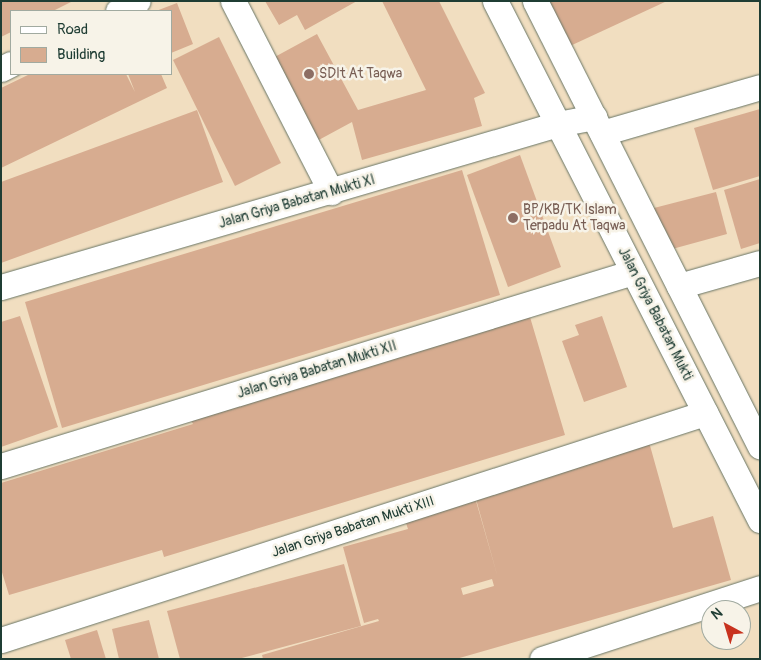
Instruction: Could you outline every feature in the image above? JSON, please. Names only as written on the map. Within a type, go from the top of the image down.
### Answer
[{"type":"street","points":[[120,10],[138,1]]},
{"type":"street","points":[[233,1],[331,192]]},
{"type":"street","name":"Jalan Griya Babatan Mukti","points":[[495,1],[760,520]]},
{"type":"street","points":[[535,1],[679,286],[754,422],[760,446]]},
{"type":"street","name":"Jalan Griya Babatan Mukti XI","points":[[1,287],[331,192],[558,124],[598,125],[760,87]]},
{"type":"street","points":[[679,286],[760,263]]},
{"type":"street","name":"Jalan Griya Babatan Mukti XII","points":[[1,466],[633,272]]},
{"type":"street","name":"Jalan Griya Babatan Mukti XIII","points":[[1,640],[705,413]]},
{"type":"street","points":[[542,659],[760,588]]},
{"type":"building","points":[[1,1],[73,1],[55,10],[10,10],[10,32],[1,37]]},
{"type":"building","points":[[265,1],[357,1],[305,30],[297,15],[279,25]]},
{"type":"building","name":"SDIt At Taqwa","points":[[382,1],[439,1],[485,93],[474,98],[482,126],[362,160],[352,122],[315,142],[271,59],[317,34],[358,110],[426,90]]},
{"type":"building","points":[[549,1],[667,1],[570,46]]},
{"type":"building","points":[[177,3],[193,44],[172,53],[172,10],[159,10]]},
{"type":"building","points":[[219,37],[281,163],[235,186],[173,60]]},
{"type":"building","points":[[28,75],[126,75],[135,92],[128,75],[161,75],[167,88],[1,168],[1,88]]},
{"type":"building","points":[[760,109],[760,176],[713,190],[694,128]]},
{"type":"building","points":[[197,110],[223,182],[1,263],[1,182]]},
{"type":"building","points":[[520,155],[561,267],[508,287],[467,175]]},
{"type":"building","points":[[462,170],[500,295],[62,428],[25,302]]},
{"type":"building","points":[[760,179],[760,243],[741,249],[724,190]]},
{"type":"building","points":[[716,192],[727,234],[665,251],[654,208]]},
{"type":"building","points":[[20,316],[58,427],[1,447],[1,322]]},
{"type":"building","points":[[602,316],[627,387],[584,402],[562,341],[579,335],[575,325]]},
{"type":"building","points":[[530,317],[565,435],[164,557],[162,550],[9,595],[1,569],[1,483],[193,424],[191,420]]},
{"type":"building","points":[[649,442],[673,528],[713,516],[731,580],[456,659],[263,659],[262,655],[379,621],[378,619],[364,623],[343,547],[408,529],[403,514],[474,494],[498,578],[474,492]],"holes":[[[492,579],[494,586],[463,595],[461,588]]]},
{"type":"building","points":[[344,564],[361,626],[238,659],[180,659],[167,611]]},
{"type":"building","points":[[149,620],[159,659],[119,659],[112,629]]},
{"type":"building","points":[[97,630],[106,659],[71,659],[65,640]]},
{"type":"place","name":"SDIt At Taqwa","points":[[309,74]]},
{"type":"place","name":"BP/KB/TK Islam Terpadu At Taqwa","points":[[513,218]]}]
